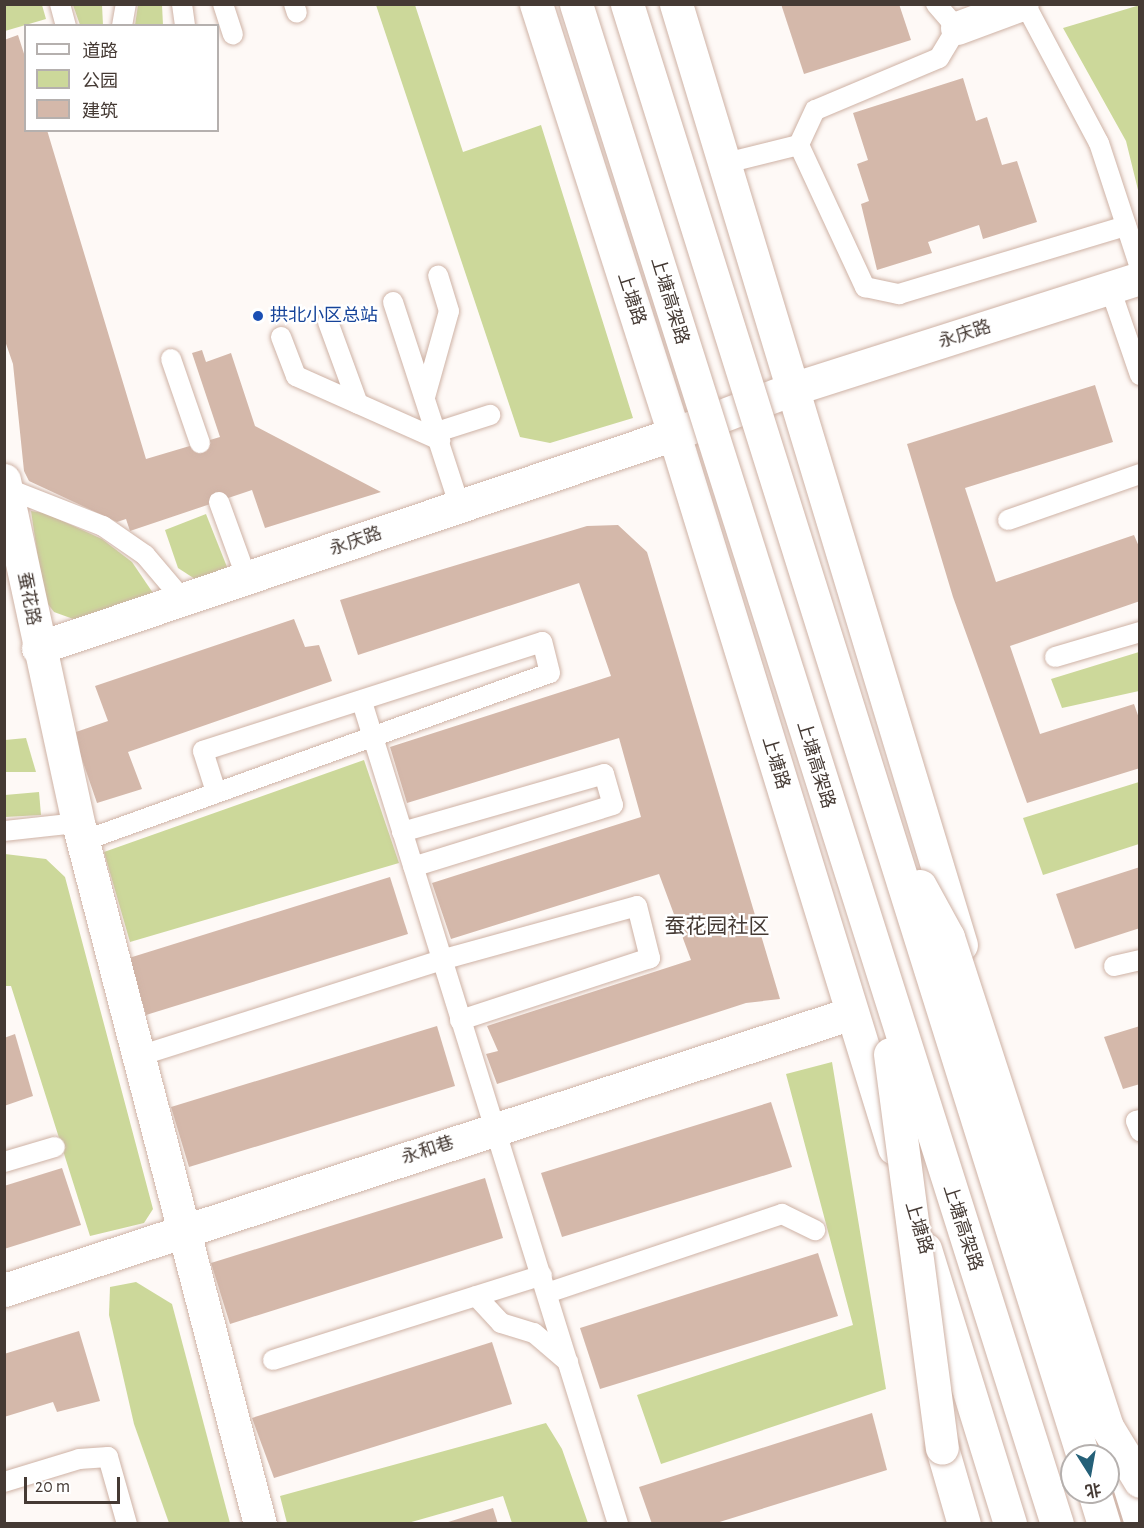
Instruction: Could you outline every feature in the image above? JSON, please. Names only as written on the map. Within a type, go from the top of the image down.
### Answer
[{"type":"main road","name":"上塘路","points":[[536,4],[674,434],[1010,1524]]},
{"type":"main road","name":"上塘高架路","points":[[576,4],[879,969],[1057,1524]]},
{"type":"main road","points":[[627,4],[1079,1444]]},
{"type":"main road","points":[[676,4],[789,390],[1140,1520]]},
{"type":"main road","points":[[946,16],[1024,4]]},
{"type":"main road","name":"永庆路","points":[[38,648],[184,601],[674,434],[789,390],[1125,283]]},
{"type":"main road","name":"蚕花路","points":[[5,484],[38,648],[81,832],[260,1524]]},
{"type":"main road","points":[[884,821],[948,938],[1107,1427],[1140,1481]]},
{"type":"main road","points":[[879,969],[942,1448],[948,1524]]},
{"type":"main road","name":"永和巷","points":[[4,1290],[852,1013]]},
{"type":"main road","points":[[942,1448],[964,1524]]},
{"type":"main road","points":[[1098,1504],[1104,1524]]},
{"type":"lane","points":[[60,4],[65,24]]},
{"type":"lane","points":[[122,24],[126,4]]},
{"type":"lane","points":[[182,4],[185,24]]},
{"type":"lane","points":[[223,4],[233,34]]},
{"type":"lane","points":[[1024,4],[1099,143],[1140,268]]},
{"type":"lane","points":[[946,16],[939,58],[814,110],[799,145],[865,287],[899,294],[1126,226]]},
{"type":"lane","points":[[722,164],[799,145]]},
{"type":"lane","points":[[425,397],[449,311],[438,276]]},
{"type":"lane","points":[[1125,283],[1140,375]]},
{"type":"lane","points":[[393,302],[460,507]]},
{"type":"lane","points":[[328,322],[358,404]]},
{"type":"lane","points":[[281,337],[296,376],[438,436],[490,415]]},
{"type":"lane","points":[[171,359],[200,443]]},
{"type":"lane","points":[[1008,520],[1140,474]]},
{"type":"lane","points":[[5,484],[103,526],[145,555],[184,601]]},
{"type":"lane","points":[[219,502],[247,579]]},
{"type":"lane","points":[[1055,657],[1140,632]]},
{"type":"lane","points":[[4,831],[81,832],[216,792],[373,737],[550,673],[542,642],[363,702],[203,751],[216,792]]},
{"type":"lane","points":[[363,702],[441,960],[496,1129],[618,1524]]},
{"type":"lane","points":[[402,832],[604,774],[613,805],[413,867]]},
{"type":"lane","points":[[139,1056],[441,960],[637,906],[650,958],[460,1020]]},
{"type":"lane","points":[[1114,966],[1140,960]]},
{"type":"lane","points":[[1140,1120],[1136,1121],[1140,1131]]},
{"type":"lane","points":[[4,1162],[55,1147]]},
{"type":"lane","points":[[273,1360],[476,1296],[544,1284],[782,1214],[815,1230]]},
{"type":"lane","points":[[476,1296],[501,1323],[534,1333],[568,1362]]},
{"type":"lane","points":[[4,1482],[79,1459],[108,1457],[127,1524]]},
{"type":"green space","points":[[5,4],[42,5],[46,19],[5,31]]},
{"type":"green space","points":[[73,5],[102,5],[103,24],[80,24]]},
{"type":"green space","points":[[138,5],[162,5],[163,24],[135,24]]},
{"type":"green space","points":[[376,5],[415,5],[463,152],[541,125],[633,418],[550,443],[520,437]]},
{"type":"green space","points":[[1140,5],[1139,194],[1126,141],[1063,28]]},
{"type":"green space","points":[[31,511],[45,513],[102,539],[132,562],[155,596],[76,620],[54,612],[44,599]]},
{"type":"green space","points":[[206,514],[227,567],[217,576],[195,579],[178,568],[165,530]]},
{"type":"green space","points":[[1139,652],[1139,691],[1062,708],[1051,679]]},
{"type":"green space","points":[[26,738],[36,772],[5,772],[5,740]]},
{"type":"green space","points":[[364,760],[399,863],[130,942],[104,852]]},
{"type":"green space","points":[[1139,782],[1139,844],[1043,875],[1023,818]]},
{"type":"green space","points":[[39,792],[41,815],[5,817],[5,795]]},
{"type":"green space","points":[[5,854],[46,859],[65,877],[153,1209],[144,1223],[90,1236],[11,986],[5,986]]},
{"type":"green space","points":[[832,1062],[886,1389],[661,1464],[637,1395],[853,1325],[786,1074]]},
{"type":"green space","points":[[136,1282],[172,1304],[230,1523],[169,1523],[134,1424],[109,1315],[110,1287]]},
{"type":"green space","points":[[546,1423],[562,1449],[588,1523],[512,1523],[503,1496],[408,1523],[287,1523],[280,1496]]},
{"type":"building","points":[[781,4],[899,4],[911,40],[804,74]]},
{"type":"building","points":[[18,35],[24,54],[24,132],[48,132],[146,459],[220,437],[192,353],[202,350],[206,362],[231,353],[255,426],[381,492],[265,528],[252,490],[130,531],[126,519],[117,522],[29,481],[24,471],[13,364],[4,338],[4,40]]},
{"type":"building","points":[[963,78],[976,121],[987,117],[1002,165],[1017,161],[1037,222],[983,239],[979,225],[928,242],[932,253],[877,270],[861,204],[869,201],[857,164],[868,160],[853,113]]},
{"type":"building","points":[[1095,385],[1113,442],[965,488],[996,582],[1134,535],[1140,549],[1140,601],[1010,646],[1040,734],[1134,704],[1140,721],[1140,768],[1027,803],[953,597],[907,444]]},
{"type":"building","points":[[618,525],[647,552],[780,999],[746,1003],[497,1084],[486,1054],[498,1051],[487,1026],[691,960],[659,874],[451,939],[432,883],[641,817],[619,738],[407,803],[390,747],[611,676],[579,583],[358,655],[340,600],[587,526]]},
{"type":"building","points":[[294,619],[305,647],[319,645],[332,681],[128,752],[142,789],[97,803],[73,733],[108,721],[95,686]]},
{"type":"building","points":[[1140,867],[1140,928],[1075,949],[1056,894]]},
{"type":"building","points":[[390,877],[408,934],[146,1015],[129,958]]},
{"type":"building","points":[[437,1026],[455,1086],[189,1167],[171,1107]]},
{"type":"building","points":[[1140,1026],[1140,1084],[1123,1089],[1104,1037]]},
{"type":"building","points":[[15,1034],[33,1096],[4,1106],[4,1038]]},
{"type":"building","points":[[771,1102],[792,1167],[562,1237],[541,1173]]},
{"type":"building","points":[[62,1168],[81,1225],[4,1249],[4,1186]]},
{"type":"building","points":[[485,1178],[503,1238],[230,1324],[211,1263]]},
{"type":"building","points":[[818,1253],[838,1316],[600,1389],[580,1328]]},
{"type":"building","points":[[79,1331],[100,1401],[57,1412],[53,1402],[4,1417],[4,1354]]},
{"type":"building","points":[[492,1342],[512,1404],[274,1478],[252,1418]]},
{"type":"building","points":[[872,1413],[887,1470],[713,1524],[652,1524],[639,1487]]},
{"type":"building","points":[[493,1508],[498,1524],[445,1524],[445,1523]]},
{"type":"place","name":"拱北小区总站","points":[[258,316]]},
{"type":"district","name":"蚕花园社区","points":[[717,927]]}]
